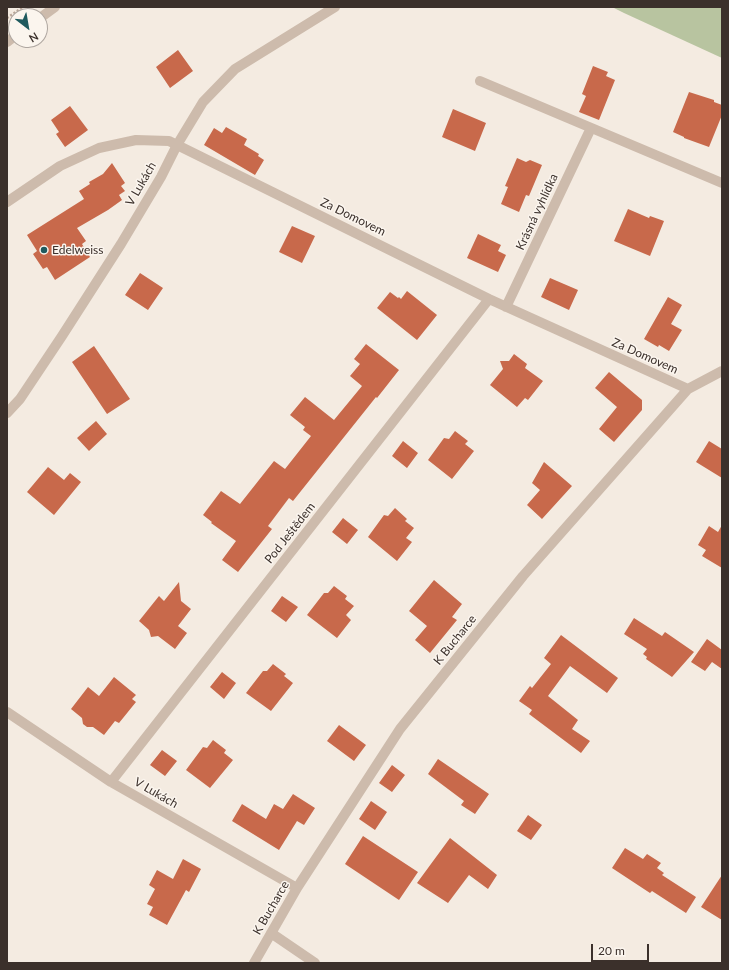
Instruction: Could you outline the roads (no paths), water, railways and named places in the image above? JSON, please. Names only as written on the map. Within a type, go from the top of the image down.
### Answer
[{"type":"street","name":"V Lukách","points":[[7,413],[20,399],[121,244],[203,102],[235,69],[335,7]]},
{"type":"street","points":[[480,81],[722,183]]},
{"type":"street","name":"Krásná vyhlídka","points":[[506,307],[591,128]]},
{"type":"street","name":"Za Domovem","points":[[7,202],[60,166],[99,148],[136,140],[169,142],[489,299],[688,389]]},
{"type":"street","name":"Pod Ještědem","points":[[111,782],[489,299]]},
{"type":"street","name":"K Bucharce","points":[[254,963],[297,888],[400,729],[523,576],[688,389],[722,371]]},
{"type":"street","name":"V Lukách","points":[[7,712],[111,782],[297,888]]},
{"type":"street","points":[[271,933],[315,963]]},
{"type":"place","name":"Edelweiss","points":[[44,250]]}]
